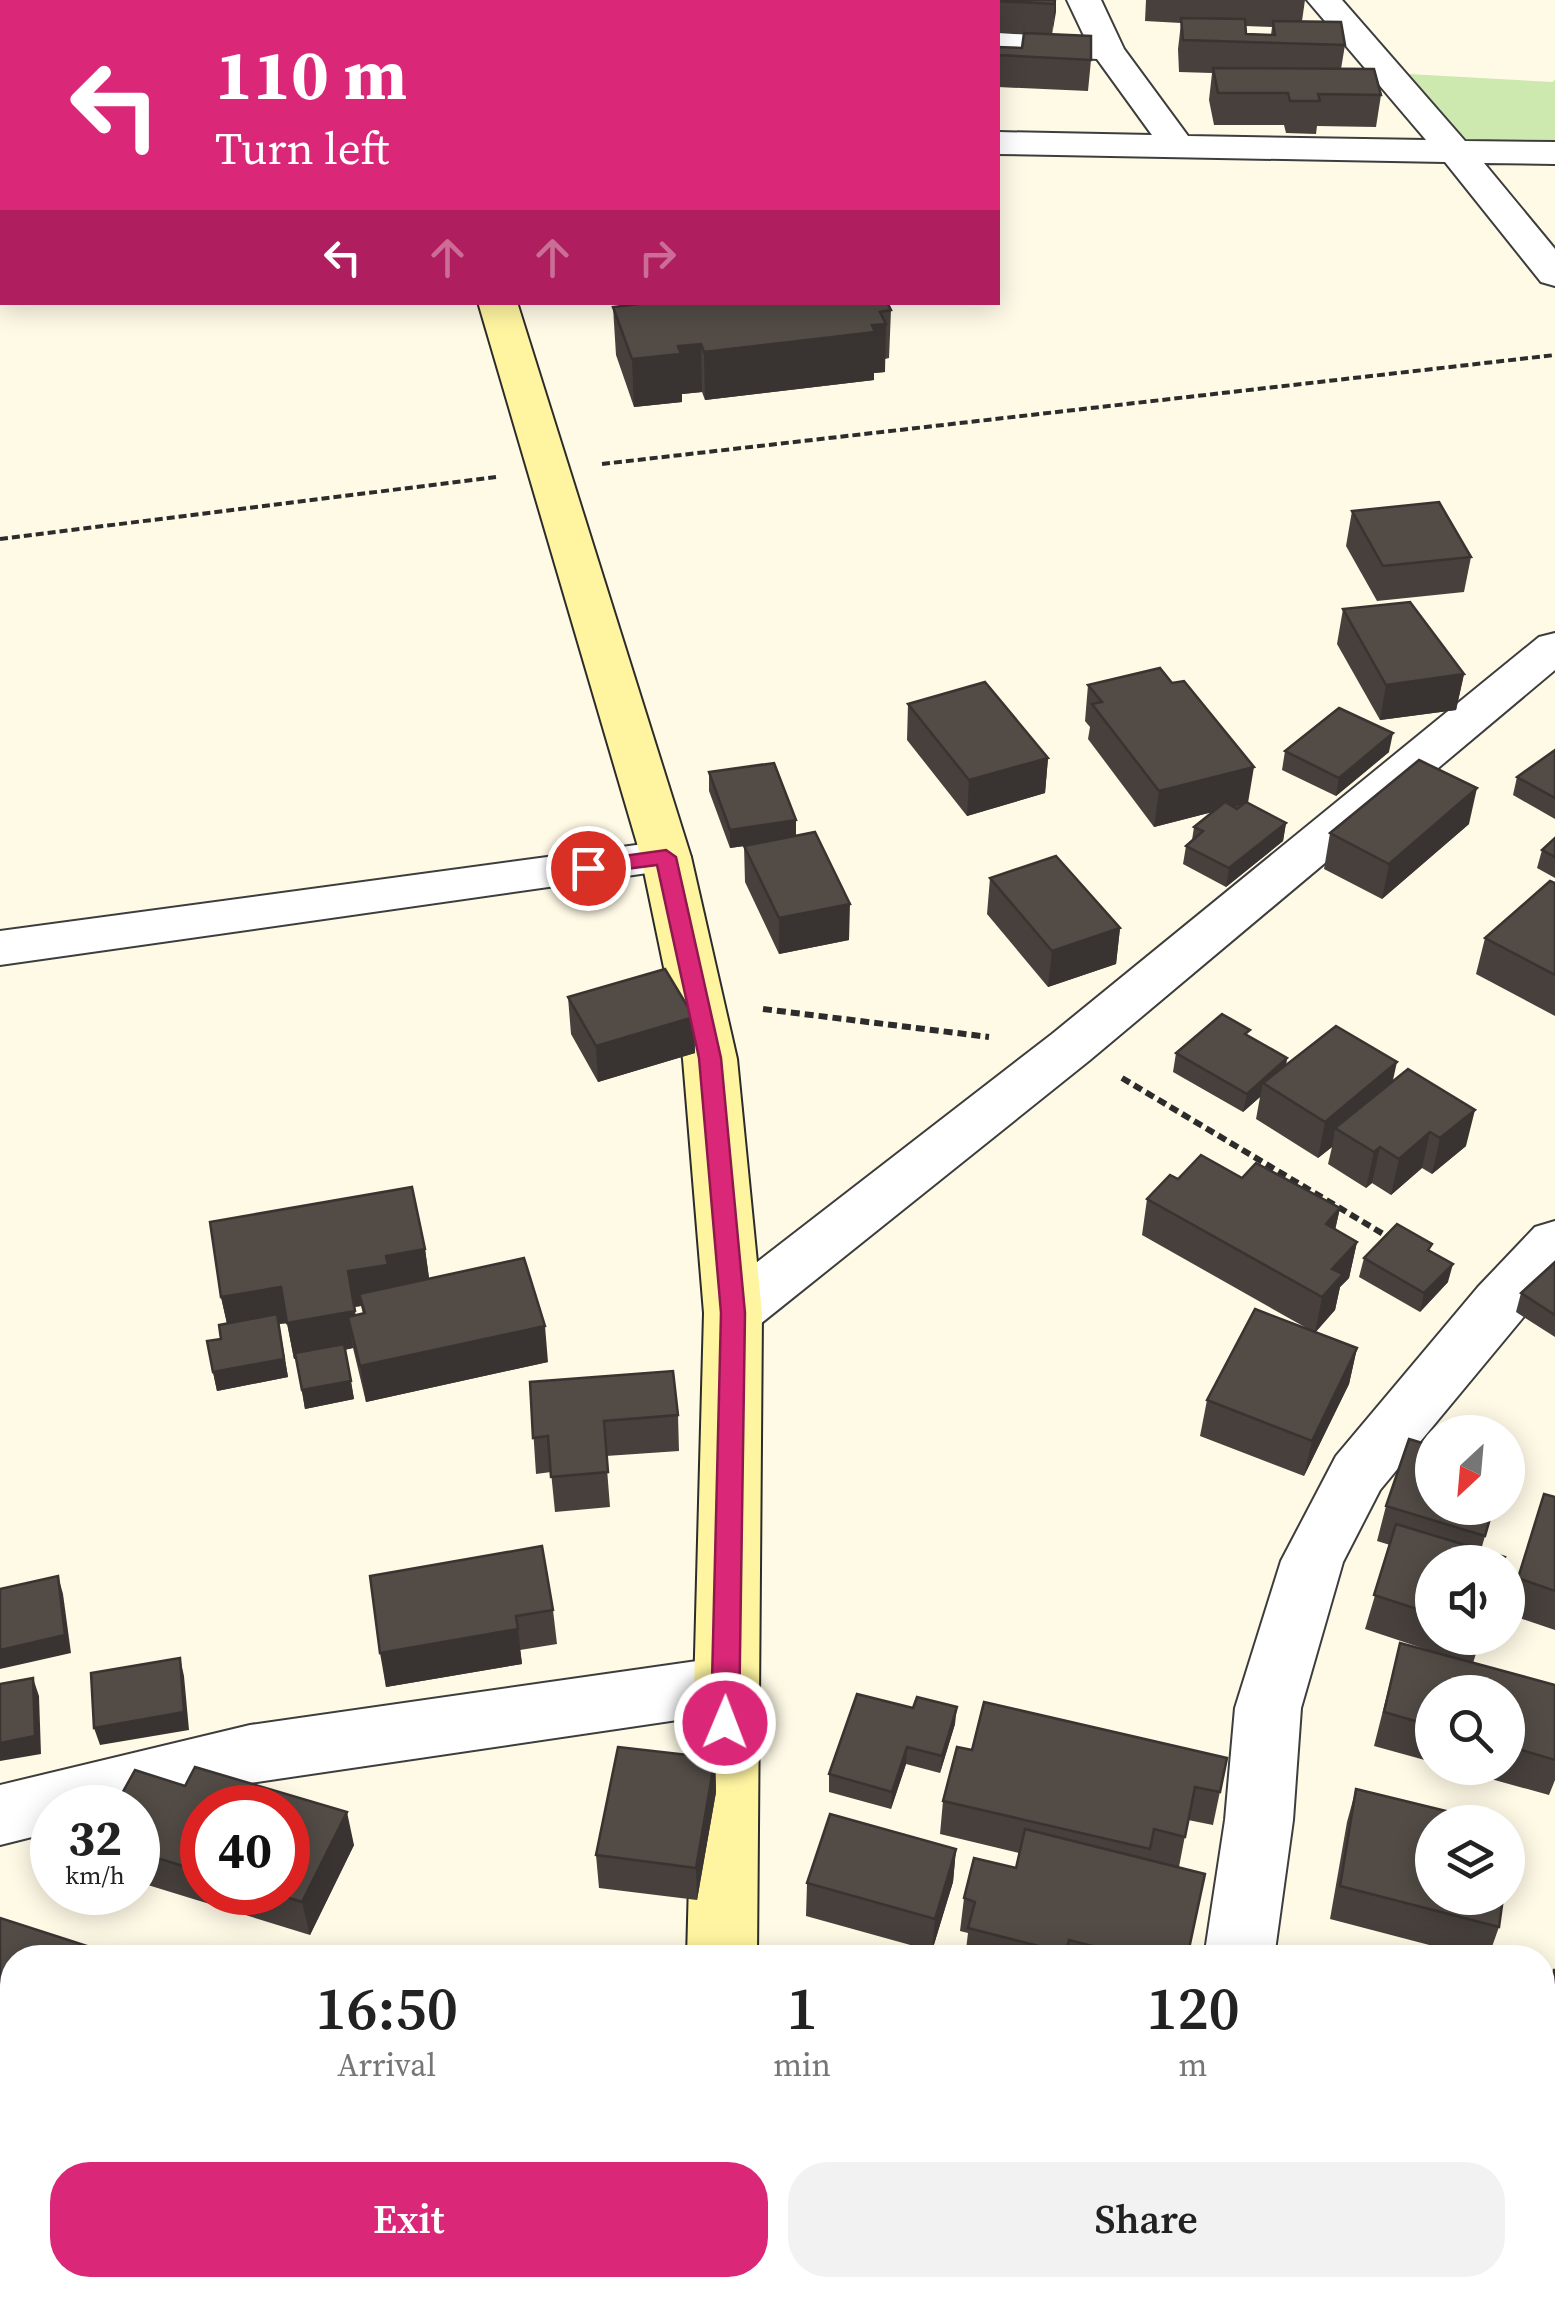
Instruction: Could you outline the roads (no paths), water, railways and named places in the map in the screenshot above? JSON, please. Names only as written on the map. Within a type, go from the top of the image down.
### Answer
[{"type":"street","points":[[1084,0],[1108,50],[1177,145]]},
{"type":"street","points":[[1324,0],[1452,150],[1485,182],[1555,274]]},
{"type":"street","points":[[1000,43],[1108,50]]},
{"type":"street","points":[[1000,143],[1555,153]]},
{"type":"street","points":[[498,305],[666,857],[710,1058],[733,1313],[722,1945]]},
{"type":"street","points":[[733,1313],[1071,1047],[1555,647]]},
{"type":"street","points":[[0,948],[666,857]]},
{"type":"street","points":[[1241,1945],[1259,1820],[1268,1708],[1312,1561],[1358,1473],[1498,1303],[1553,1247]]},
{"type":"street","points":[[0,1816],[250,1754],[726,1685]]}]
